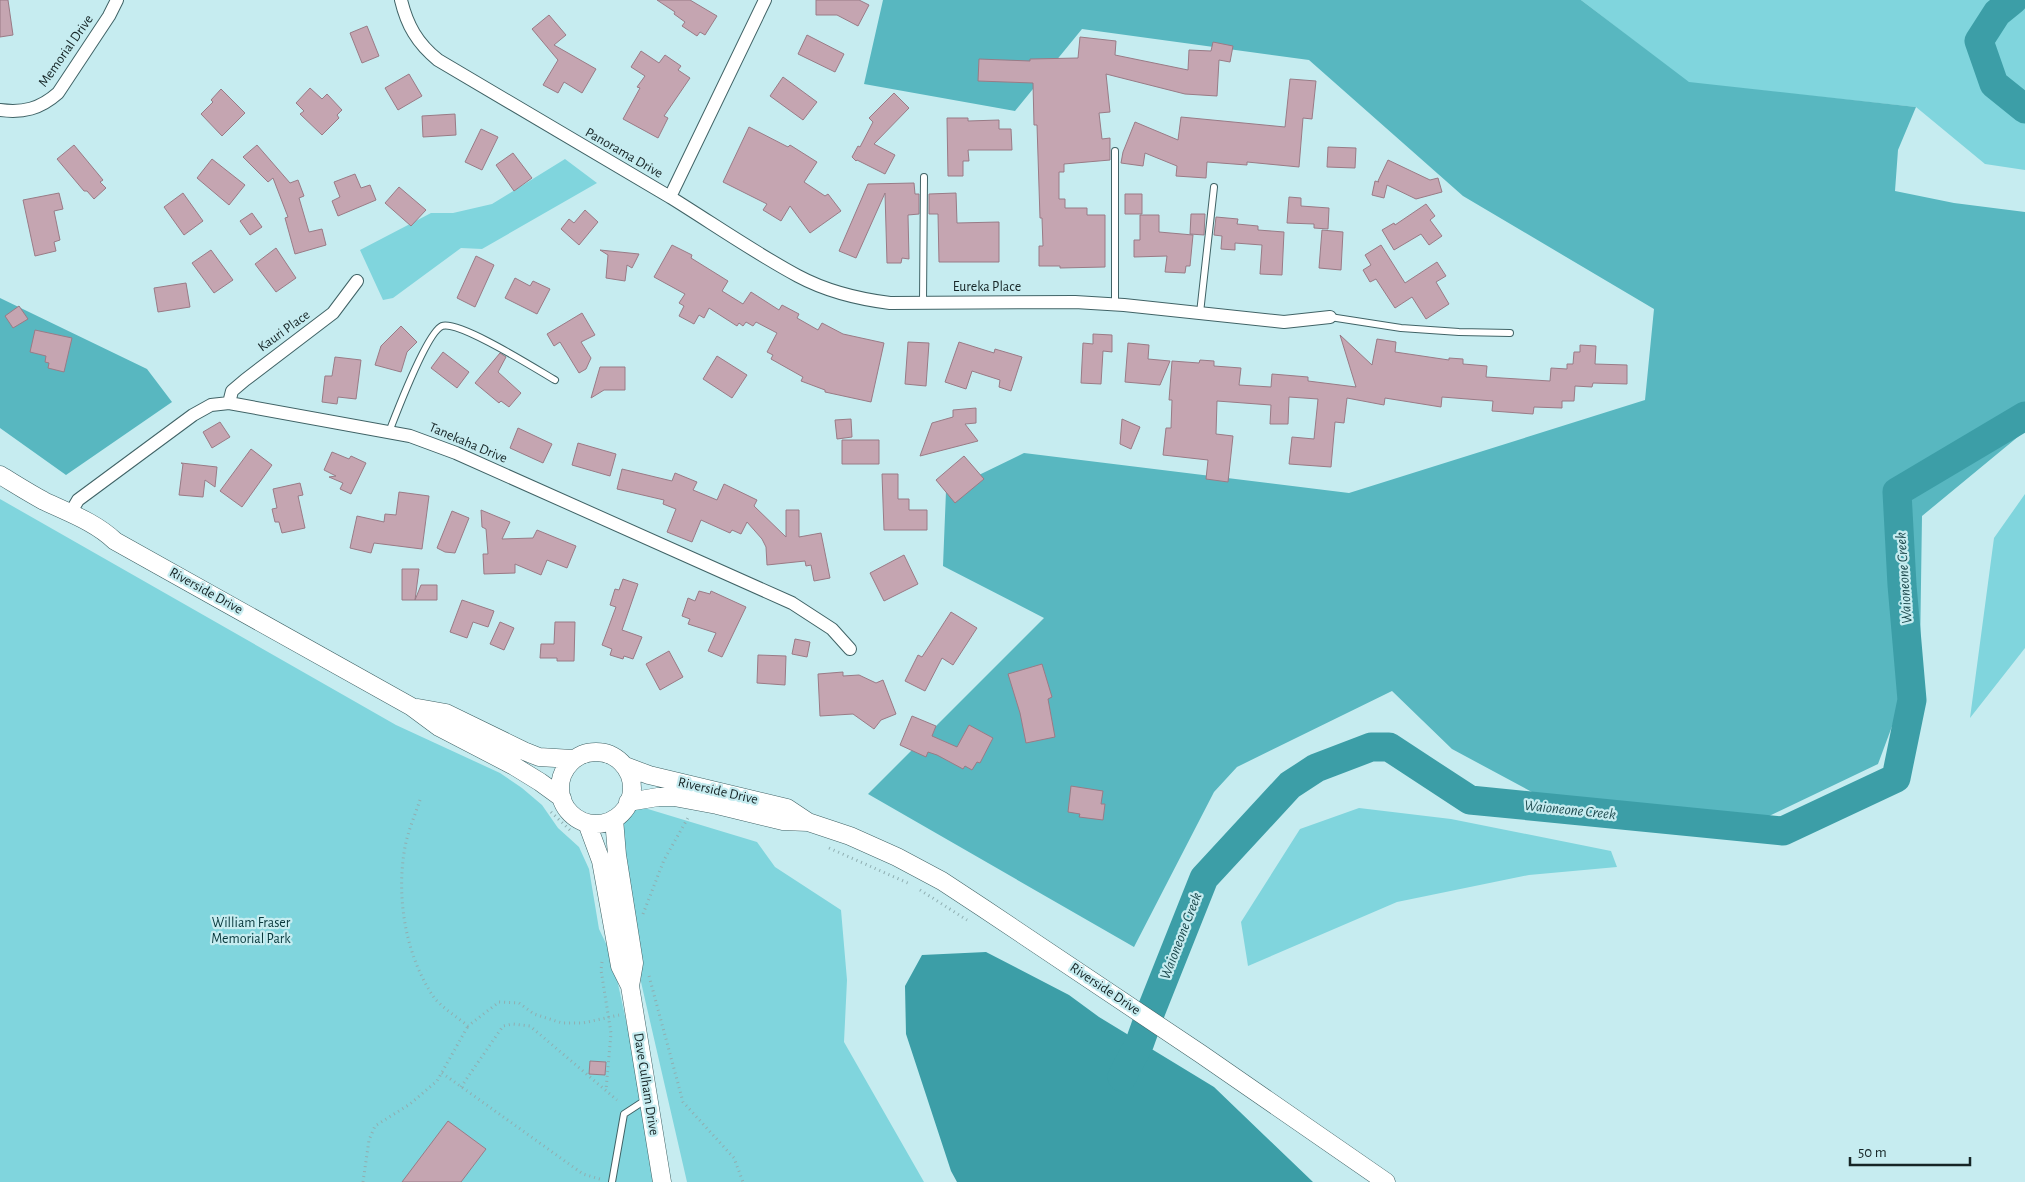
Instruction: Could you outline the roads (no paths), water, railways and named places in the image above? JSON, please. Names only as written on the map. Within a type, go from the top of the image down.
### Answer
[{"type":"main road","name":"Riverside Drive","points":[[0,475],[44,501],[71,512],[105,532],[115,541],[412,706],[439,727],[514,766],[540,782],[554,803]]},
{"type":"main road","name":"Riverside Drive","points":[[412,706],[446,714],[539,757],[572,760]]},
{"type":"main road","points":[[595,752],[608,754],[625,766],[632,791],[624,810],[607,822],[595,824],[582,830],[565,806],[554,803],[563,772],[572,760],[595,752]]},
{"type":"main road","name":"Riverside Drive","points":[[625,766],[649,775],[787,808],[808,822],[850,836],[897,857],[942,881],[1132,1007],[1386,1182]]},
{"type":"main road","name":"Riverside Drive","points":[[628,802],[658,797],[674,797],[783,821],[808,822]]},
{"type":"main road","name":"Dave Culham Drive","points":[[614,818],[617,855],[634,963],[630,986]]},
{"type":"main road","name":"Dave Culham Drive","points":[[582,830],[601,861],[620,966],[630,986],[662,1182]]},
{"type":"street","name":"Memorial Drive","points":[[0,110],[18,111],[33,109],[48,102],[58,94],[109,16],[117,0]]},
{"type":"street","name":"Panorama Drive","points":[[400,0],[405,18],[412,32],[419,43],[438,60],[670,198],[765,0]]},
{"type":"street","name":"Eureka Place","points":[[670,198],[798,277],[847,295],[867,300],[890,302],[1075,302],[1115,304],[1284,322],[1330,317]]},
{"type":"street","name":"Kauri Place","points":[[229,403],[232,391],[333,314],[357,281]]},
{"type":"street","name":"Tanekaha Drive","points":[[71,512],[78,500],[193,415],[211,405],[229,403],[419,438],[792,602],[832,629],[850,649]]},
{"type":"lane","points":[[1115,304],[1116,151]]},
{"type":"lane","points":[[923,302],[924,177]]},
{"type":"lane","points":[[1200,313],[1214,187]]},
{"type":"lane","points":[[1330,317],[1401,328],[1510,333]]},
{"type":"lane","points":[[389,432],[434,331],[441,327],[449,325],[457,327],[485,340],[555,380]]},
{"type":"lane","points":[[612,1182],[624,1114],[648,1098]]},
{"type":"waterway","name":"Waioneone Creek","points":[[2013,0],[1997,13],[1979,41],[1994,84],[2025,109]]},
{"type":"waterway","name":"Waioneone Creek","points":[[1122,1077],[1140,1042],[1204,878],[1290,785],[1316,768],[1371,747],[1389,747],[1470,800],[1783,831],[1896,778],[1912,700],[1902,585],[1897,492],[2025,416]]},
{"type":"park label","name":"William Fraser Memorial Park","points":[[251,932]]}]
